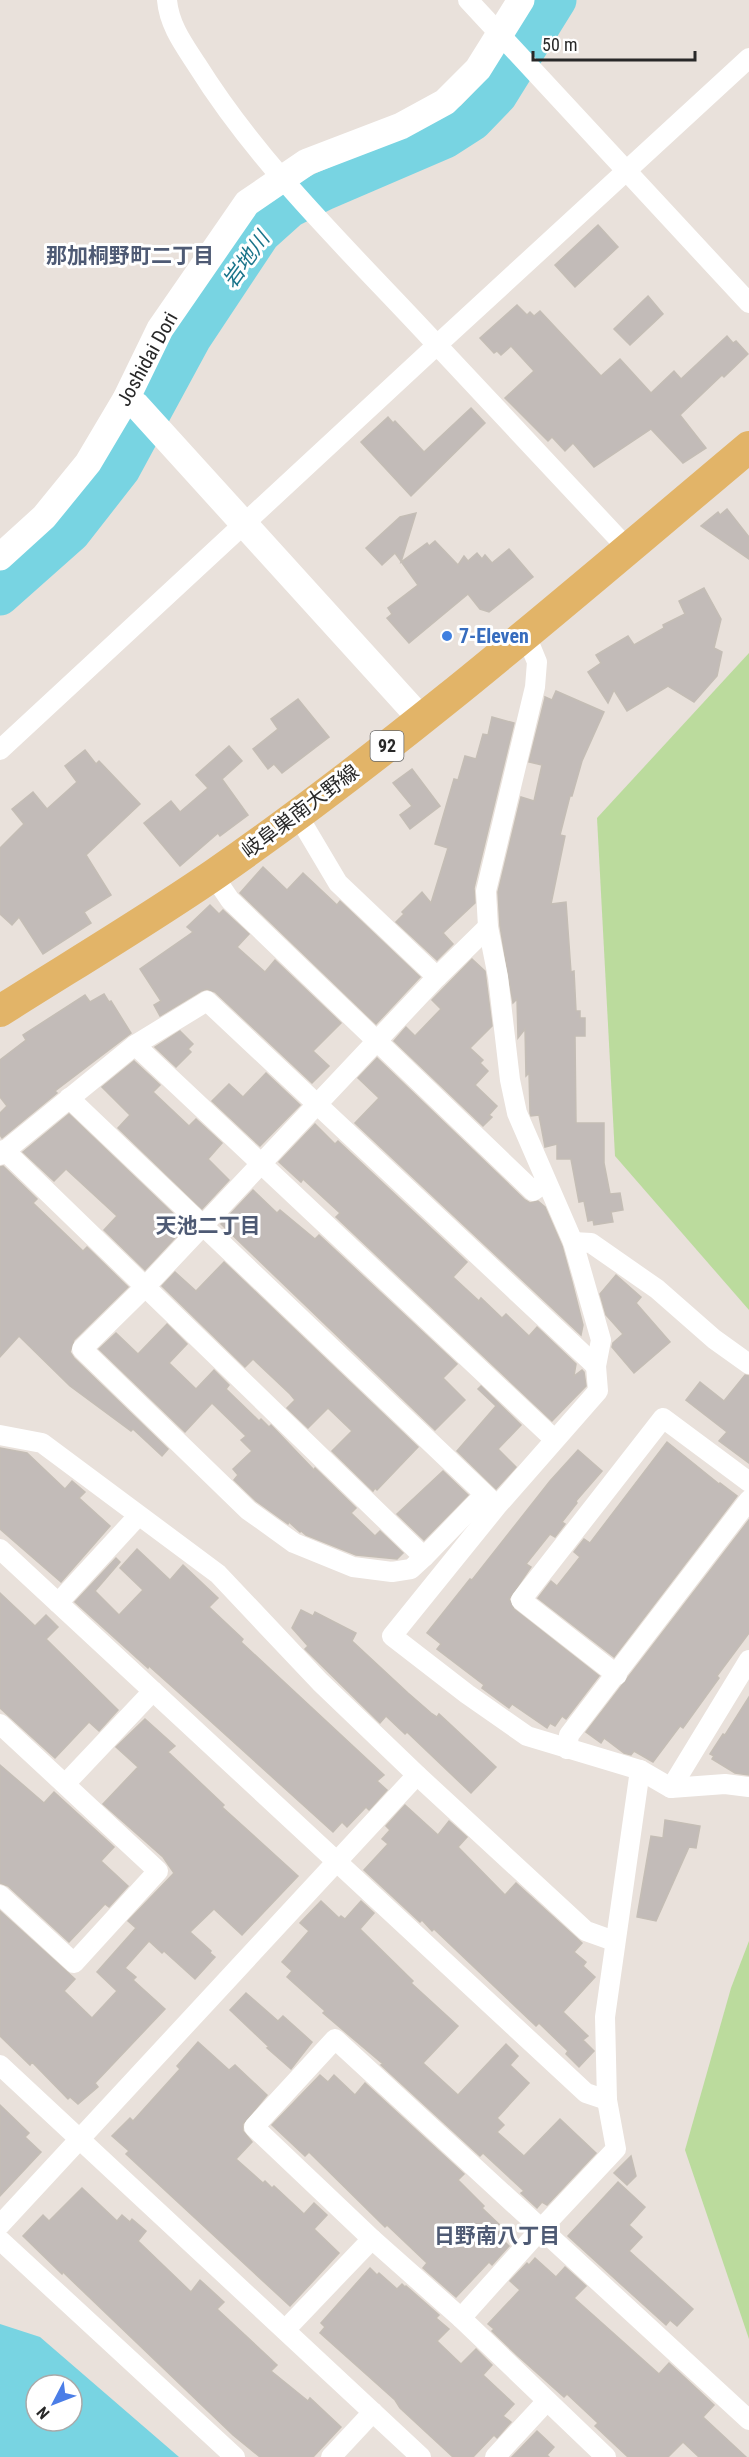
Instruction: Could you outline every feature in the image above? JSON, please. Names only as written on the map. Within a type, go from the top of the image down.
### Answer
[{"type":"main road","name":"岐阜巣南大野線","points":[[0,1011],[213,875],[422,720],[749,447]]},
{"type":"street","points":[[167,0],[168,15],[219,101],[286,182],[628,549]]},
{"type":"street","points":[[468,0],[749,303]]},
{"type":"street","name":"Joshidai Dori","points":[[0,558],[44,517],[88,463],[131,402],[160,328],[247,204],[286,182],[307,162],[401,126],[445,102],[504,39],[521,0]]},
{"type":"street","points":[[0,750],[749,58]]},
{"type":"street","points":[[131,402],[245,523],[422,720]]},
{"type":"street","points":[[488,927],[376,1041],[145,1287],[82,1349],[240,1502],[294,1543],[353,1567],[392,1572],[411,1569],[491,1500],[554,1439],[598,1391],[596,1366],[601,1340],[573,1242],[517,1113],[510,1080],[498,977],[488,927],[486,891],[535,687],[537,662],[525,633]]},
{"type":"street","points":[[297,814],[338,883],[437,977]]},
{"type":"street","points":[[213,875],[230,900],[533,1191],[546,1182]]},
{"type":"street","points":[[424,1557],[145,1287],[2,1153],[135,1045],[207,1000],[596,1366]]},
{"type":"street","points":[[135,1045],[554,1439]]},
{"type":"street","points":[[69,1098],[491,1500]]},
{"type":"street","points":[[573,1242],[591,1243],[620,1263],[657,1289],[714,1339],[749,1364]]},
{"type":"street","points":[[617,1675],[521,1600],[663,1418],[749,1482]]},
{"type":"street","points":[[0,1435],[42,1443],[218,1574],[320,1682],[417,1775],[586,1931],[614,1941]]},
{"type":"street","points":[[491,1500],[392,1636],[467,1694],[527,1736],[640,1770],[671,1788],[725,1784],[749,1787]]},
{"type":"street","points":[[567,1749],[569,1735],[749,1500]]},
{"type":"street","points":[[58,1603],[138,1516]]},
{"type":"street","points":[[0,1549],[586,2093],[607,2100]]},
{"type":"street","points":[[671,1788],[749,1660]]},
{"type":"street","points":[[66,1784],[153,1691]]},
{"type":"street","points":[[0,1724],[158,1871],[74,1963],[0,1895]]},
{"type":"street","points":[[461,2318],[540,2229],[616,2149],[607,2100],[605,2017],[640,1770]]},
{"type":"street","points":[[0,2225],[417,1775]]},
{"type":"street","points":[[606,2457],[546,2402],[461,2318],[372,2239],[254,2127],[335,2039],[749,2420]]},
{"type":"street","points":[[0,2065],[421,2457]]},
{"type":"street","points":[[285,2330],[372,2239]]},
{"type":"street","points":[[0,2240],[235,2457]]},
{"type":"street","points":[[495,2457],[546,2402]]},
{"type":"street","points":[[331,2457],[373,2412]]},
{"type":"green space","points":[[749,653],[749,1310],[615,1156],[597,818]]},
{"type":"green space","points":[[749,1941],[749,2339],[685,2150],[731,1988]]},
{"type":"water","points":[[0,2324],[40,2337],[82,2373],[24,2373],[24,2433],[84,2433],[84,2375],[179,2457],[0,2457]]},
{"type":"building","points":[[598,225],[618,247],[575,287],[555,265]]},
{"type":"building","points":[[648,296],[663,314],[630,345],[614,329]]},
{"type":"building","points":[[517,305],[527,315],[530,312],[534,316],[540,311],[601,376],[620,359],[651,393],[674,371],[681,379],[727,336],[733,343],[736,341],[748,354],[680,415],[706,448],[683,463],[651,429],[594,467],[573,443],[565,451],[552,437],[548,441],[505,398],[534,371],[511,346],[501,355],[497,351],[494,353],[480,338]]},
{"type":"building","points":[[471,408],[485,423],[411,496],[361,442],[388,417],[393,423],[395,421],[424,452]]},
{"type":"building","points":[[727,509],[749,537],[749,559],[701,526],[718,512],[720,515]]},
{"type":"building","points":[[416,513],[401,562],[395,553],[382,565],[366,548],[400,517]]},
{"type":"building","points":[[435,541],[458,565],[464,556],[468,561],[477,553],[482,559],[485,555],[492,563],[509,549],[533,577],[489,612],[480,609],[468,594],[409,643],[387,618],[392,614],[388,608],[418,585],[401,562],[427,543],[429,546]]},
{"type":"building","points":[[704,588],[721,619],[714,648],[722,652],[717,676],[694,702],[668,686],[627,711],[614,690],[608,703],[588,672],[601,663],[596,655],[628,636],[634,645],[664,628],[663,625],[685,614],[679,601]]},
{"type":"building","points":[[556,691],[604,712],[582,761],[572,796],[570,796],[560,835],[565,836],[551,904],[566,902],[576,1011],[580,1011],[580,1018],[585,1018],[585,1036],[575,1036],[576,1123],[604,1123],[604,1163],[610,1194],[620,1193],[623,1210],[611,1212],[613,1222],[594,1225],[593,1220],[588,1221],[584,1201],[579,1202],[571,1159],[557,1159],[557,1144],[545,1147],[539,1115],[531,1116],[530,1113],[525,1029],[518,1038],[517,999],[513,1003],[500,926],[498,892],[521,797],[534,801],[542,765],[529,762],[545,697],[552,700]]},
{"type":"building","points":[[298,699],[329,737],[282,773],[274,764],[268,769],[253,749],[278,729],[271,719]]},
{"type":"building","points":[[492,717],[514,723],[474,888],[475,903],[443,933],[453,944],[437,960],[396,922],[404,914],[402,912],[422,892],[431,903],[448,848],[435,844],[454,779],[458,780],[465,756],[476,759],[483,734],[488,735]]},
{"type":"building","points":[[229,746],[242,761],[222,779],[248,815],[220,836],[218,833],[180,866],[144,823],[171,801],[180,812],[208,788],[196,775]]},
{"type":"building","points":[[85,750],[96,764],[99,761],[140,804],[86,855],[111,895],[84,912],[91,923],[43,954],[19,917],[12,925],[0,914],[0,848],[24,824],[12,809],[33,792],[47,809],[77,782],[65,766]]},
{"type":"building","points":[[412,769],[440,806],[410,829],[400,815],[412,806],[393,783]]},
{"type":"building","points":[[263,867],[287,890],[303,873],[337,905],[340,901],[420,977],[376,1024],[240,893]]},
{"type":"building","points":[[210,905],[219,914],[223,910],[249,934],[237,947],[265,972],[275,960],[341,1023],[313,1051],[329,1066],[312,1083],[215,992],[207,989],[201,991],[160,1016],[154,1005],[161,1001],[140,969],[193,932],[187,927]]},
{"type":"building","points":[[472,959],[485,971],[492,1026],[470,1048],[483,1060],[480,1063],[488,1071],[475,1085],[497,1106],[489,1115],[492,1117],[483,1126],[394,1041],[406,1027],[415,1036],[441,1009],[432,1000]]},
{"type":"building","points":[[104,994],[131,1033],[55,1091],[57,1093],[2,1138],[0,1113],[7,1106],[0,1097],[0,1060],[26,1040],[23,1035],[85,995],[90,1002]]},
{"type":"building","points":[[180,1031],[193,1044],[188,1049],[191,1052],[176,1067],[155,1047]]},
{"type":"building","points":[[377,1058],[525,1200],[530,1203],[538,1201],[545,1207],[562,1246],[583,1325],[581,1335],[355,1123],[379,1098],[358,1078]]},
{"type":"building","points":[[134,1061],[160,1085],[153,1092],[189,1126],[196,1119],[222,1143],[208,1159],[229,1180],[202,1209],[118,1128],[130,1115],[102,1087]]},
{"type":"building","points":[[266,1073],[300,1105],[260,1146],[212,1101],[229,1084],[243,1097]]},
{"type":"building","points":[[69,1114],[186,1226],[145,1270],[104,1230],[117,1216],[66,1169],[54,1181],[23,1152]]},
{"type":"building","points":[[315,1124],[335,1144],[338,1141],[467,1262],[453,1277],[479,1301],[481,1298],[502,1318],[506,1314],[529,1336],[537,1327],[576,1364],[574,1376],[582,1370],[584,1372],[586,1386],[552,1421],[336,1217],[340,1213],[303,1179],[301,1182],[279,1162]]},
{"type":"building","points":[[3,1166],[37,1199],[33,1203],[83,1251],[87,1247],[128,1287],[74,1340],[70,1352],[168,1449],[162,1456],[133,1429],[131,1431],[70,1386],[19,1336],[0,1357],[0,1167]]},
{"type":"building","points":[[253,1190],[277,1213],[280,1210],[315,1239],[319,1235],[457,1364],[443,1378],[465,1400],[435,1430],[221,1224]]},
{"type":"building","points":[[224,1262],[418,1447],[377,1490],[375,1488],[373,1491],[332,1451],[352,1431],[328,1408],[308,1428],[287,1408],[295,1400],[290,1394],[253,1359],[245,1367],[162,1286],[175,1272],[196,1291]]},
{"type":"building","points":[[616,1275],[641,1297],[636,1303],[670,1342],[634,1373],[612,1347],[613,1343],[623,1334],[606,1315],[600,1294]]},
{"type":"building","points":[[167,1324],[187,1344],[169,1363],[196,1389],[214,1370],[229,1385],[226,1389],[259,1421],[261,1419],[269,1427],[271,1425],[314,1470],[315,1468],[356,1508],[351,1513],[375,1536],[380,1531],[403,1553],[397,1559],[356,1555],[306,1535],[289,1522],[288,1524],[256,1501],[234,1480],[238,1475],[233,1469],[252,1451],[241,1440],[246,1436],[212,1403],[185,1432],[99,1349],[116,1333],[138,1354]]},
{"type":"building","points":[[745,1375],[749,1376],[749,1463],[719,1441],[727,1432],[686,1400],[700,1382],[724,1401]]},
{"type":"building","points":[[481,1386],[521,1425],[498,1449],[516,1467],[496,1489],[457,1451],[496,1406],[478,1389]]},
{"type":"building","points":[[667,1442],[737,1496],[614,1657],[538,1598],[551,1581],[557,1586],[580,1557],[574,1552],[584,1539],[590,1543]]},
{"type":"building","points":[[0,1448],[27,1453],[65,1489],[72,1481],[85,1492],[79,1498],[110,1526],[61,1582],[0,1529]]},
{"type":"building","points":[[578,1450],[602,1471],[576,1501],[577,1503],[562,1522],[565,1524],[555,1537],[550,1534],[526,1564],[531,1567],[509,1599],[514,1609],[599,1676],[566,1719],[562,1716],[555,1726],[550,1723],[547,1728],[512,1704],[509,1708],[482,1688],[484,1685],[437,1649],[441,1644],[427,1633],[550,1481]]},
{"type":"building","points":[[443,1471],[468,1495],[424,1540],[397,1514]]},
{"type":"building","points":[[749,1520],[749,1633],[683,1728],[680,1726],[653,1762],[634,1751],[631,1755],[624,1753],[604,1738],[601,1743],[586,1732]]},
{"type":"building","points":[[137,1549],[170,1580],[183,1565],[218,1598],[209,1607],[243,1639],[241,1642],[384,1775],[377,1781],[387,1790],[369,1810],[366,1807],[347,1827],[342,1822],[333,1832],[75,1602],[116,1558],[120,1562],[95,1591],[119,1615],[143,1590],[120,1568]]},
{"type":"building","points":[[0,1593],[35,1626],[46,1615],[58,1627],[46,1639],[118,1710],[99,1731],[89,1722],[55,1758],[0,1708]]},
{"type":"building","points":[[301,1610],[313,1616],[315,1612],[356,1633],[352,1641],[431,1713],[437,1717],[439,1714],[496,1767],[471,1793],[407,1732],[405,1734],[386,1716],[380,1723],[305,1649],[308,1646],[292,1628]]},
{"type":"building","points":[[749,1697],[749,1775],[735,1773],[712,1759],[714,1756],[710,1754]]},
{"type":"building","points":[[145,1719],[175,1746],[168,1752],[224,1805],[222,1807],[298,1876],[242,1935],[214,1909],[190,1932],[215,1957],[195,1979],[164,1951],[162,1953],[149,1941],[125,1968],[136,1977],[133,1980],[165,2009],[95,2083],[98,2087],[78,2104],[70,2097],[68,2099],[32,2062],[30,2065],[0,2036],[0,1911],[75,1979],[64,1991],[92,2018],[117,1991],[97,1972],[136,1928],[128,1921],[174,1873],[163,1857],[103,1804],[138,1767],[116,1747]]},
{"type":"building","points":[[0,1765],[44,1803],[54,1792],[114,1847],[101,1861],[128,1886],[109,1907],[105,1904],[69,1942],[8,1886],[0,1883]]},
{"type":"building","points":[[405,1805],[438,1835],[449,1821],[467,1837],[458,1847],[505,1895],[516,1883],[582,1943],[574,1952],[586,1962],[583,1966],[595,1977],[563,2012],[588,2036],[583,2040],[594,2051],[579,2067],[566,2054],[568,2051],[539,2023],[536,2026],[434,1929],[432,1931],[422,1920],[420,1922],[364,1870],[388,1844],[382,1839],[390,1830],[386,1826]]},
{"type":"building","points":[[665,1820],[700,1826],[696,1848],[689,1847],[656,1921],[637,1917],[651,1836],[663,1838]]},
{"type":"building","points":[[321,1901],[339,1918],[341,1916],[345,1919],[361,1901],[374,1913],[360,1929],[413,1981],[411,1983],[458,2026],[423,2063],[458,2095],[506,2044],[518,2056],[510,2065],[529,2083],[497,2118],[504,2125],[497,2132],[524,2156],[560,2119],[596,2153],[547,2205],[542,2202],[537,2208],[521,2193],[524,2191],[483,2153],[480,2156],[381,2065],[383,2064],[323,2013],[325,2011],[287,1977],[292,1971],[282,1962],[309,1931],[300,1923]]},
{"type":"building","points":[[246,1993],[278,2021],[283,2016],[312,2042],[291,2069],[230,2010]]},
{"type":"building","points":[[198,2042],[229,2070],[235,2065],[267,2095],[243,2124],[243,2131],[252,2142],[236,2159],[263,2183],[265,2181],[272,2188],[274,2186],[304,2214],[314,2203],[327,2215],[314,2229],[339,2253],[290,2306],[126,2154],[129,2151],[112,2136],[130,2118],[133,2121],[180,2069],[177,2066]]},
{"type":"building","points":[[320,2075],[328,2082],[334,2075],[355,2095],[365,2083],[464,2174],[458,2180],[504,2229],[498,2235],[509,2246],[492,2265],[489,2262],[456,2297],[423,2268],[427,2263],[387,2225],[385,2227],[309,2152],[305,2156],[272,2125]]},
{"type":"building","points":[[0,2105],[29,2133],[25,2137],[41,2152],[0,2196]]},
{"type":"building","points":[[631,2156],[636,2176],[627,2185],[614,2173]]},
{"type":"building","points":[[618,2182],[645,2207],[629,2225],[642,2237],[629,2251],[693,2309],[677,2326],[670,2320],[666,2325],[568,2236]]},
{"type":"building","points":[[82,2188],[117,2221],[122,2215],[130,2222],[132,2219],[146,2231],[138,2241],[191,2292],[200,2280],[224,2302],[217,2309],[277,2365],[271,2371],[308,2401],[310,2398],[341,2427],[313,2457],[260,2457],[233,2435],[23,2236],[43,2215],[49,2221]]},
{"type":"building","points":[[535,2258],[556,2277],[565,2267],[586,2286],[574,2298],[659,2374],[669,2363],[714,2405],[703,2417],[746,2457],[699,2457],[683,2442],[668,2457],[628,2457],[595,2426],[598,2423],[567,2394],[564,2397],[518,2356],[492,2331],[494,2329],[488,2324],[520,2290],[510,2281]]},
{"type":"building","points":[[370,2268],[397,2289],[402,2284],[406,2286],[439,2315],[436,2318],[449,2329],[437,2341],[461,2364],[476,2349],[492,2365],[483,2375],[514,2404],[503,2416],[511,2422],[497,2438],[494,2435],[473,2457],[453,2457],[400,2408],[395,2400],[320,2333],[325,2327],[321,2323]]},
{"type":"building","points":[[537,2431],[554,2447],[547,2455],[549,2457],[512,2457]]},
{"type":"waterway","name":"岩地川","points":[[0,596],[71,533],[121,469],[192,338],[261,234],[290,208],[445,139],[473,121],[498,95],[557,0]]},
{"type":"place","name":"7-Eleven","points":[[447,636]]},
{"type":"district","name":"那加桐野町二丁目","points":[[130,256]]},
{"type":"district","name":"天池二丁目","points":[[208,1226]]},
{"type":"district","name":"日野南八丁目","points":[[497,2236]]}]
